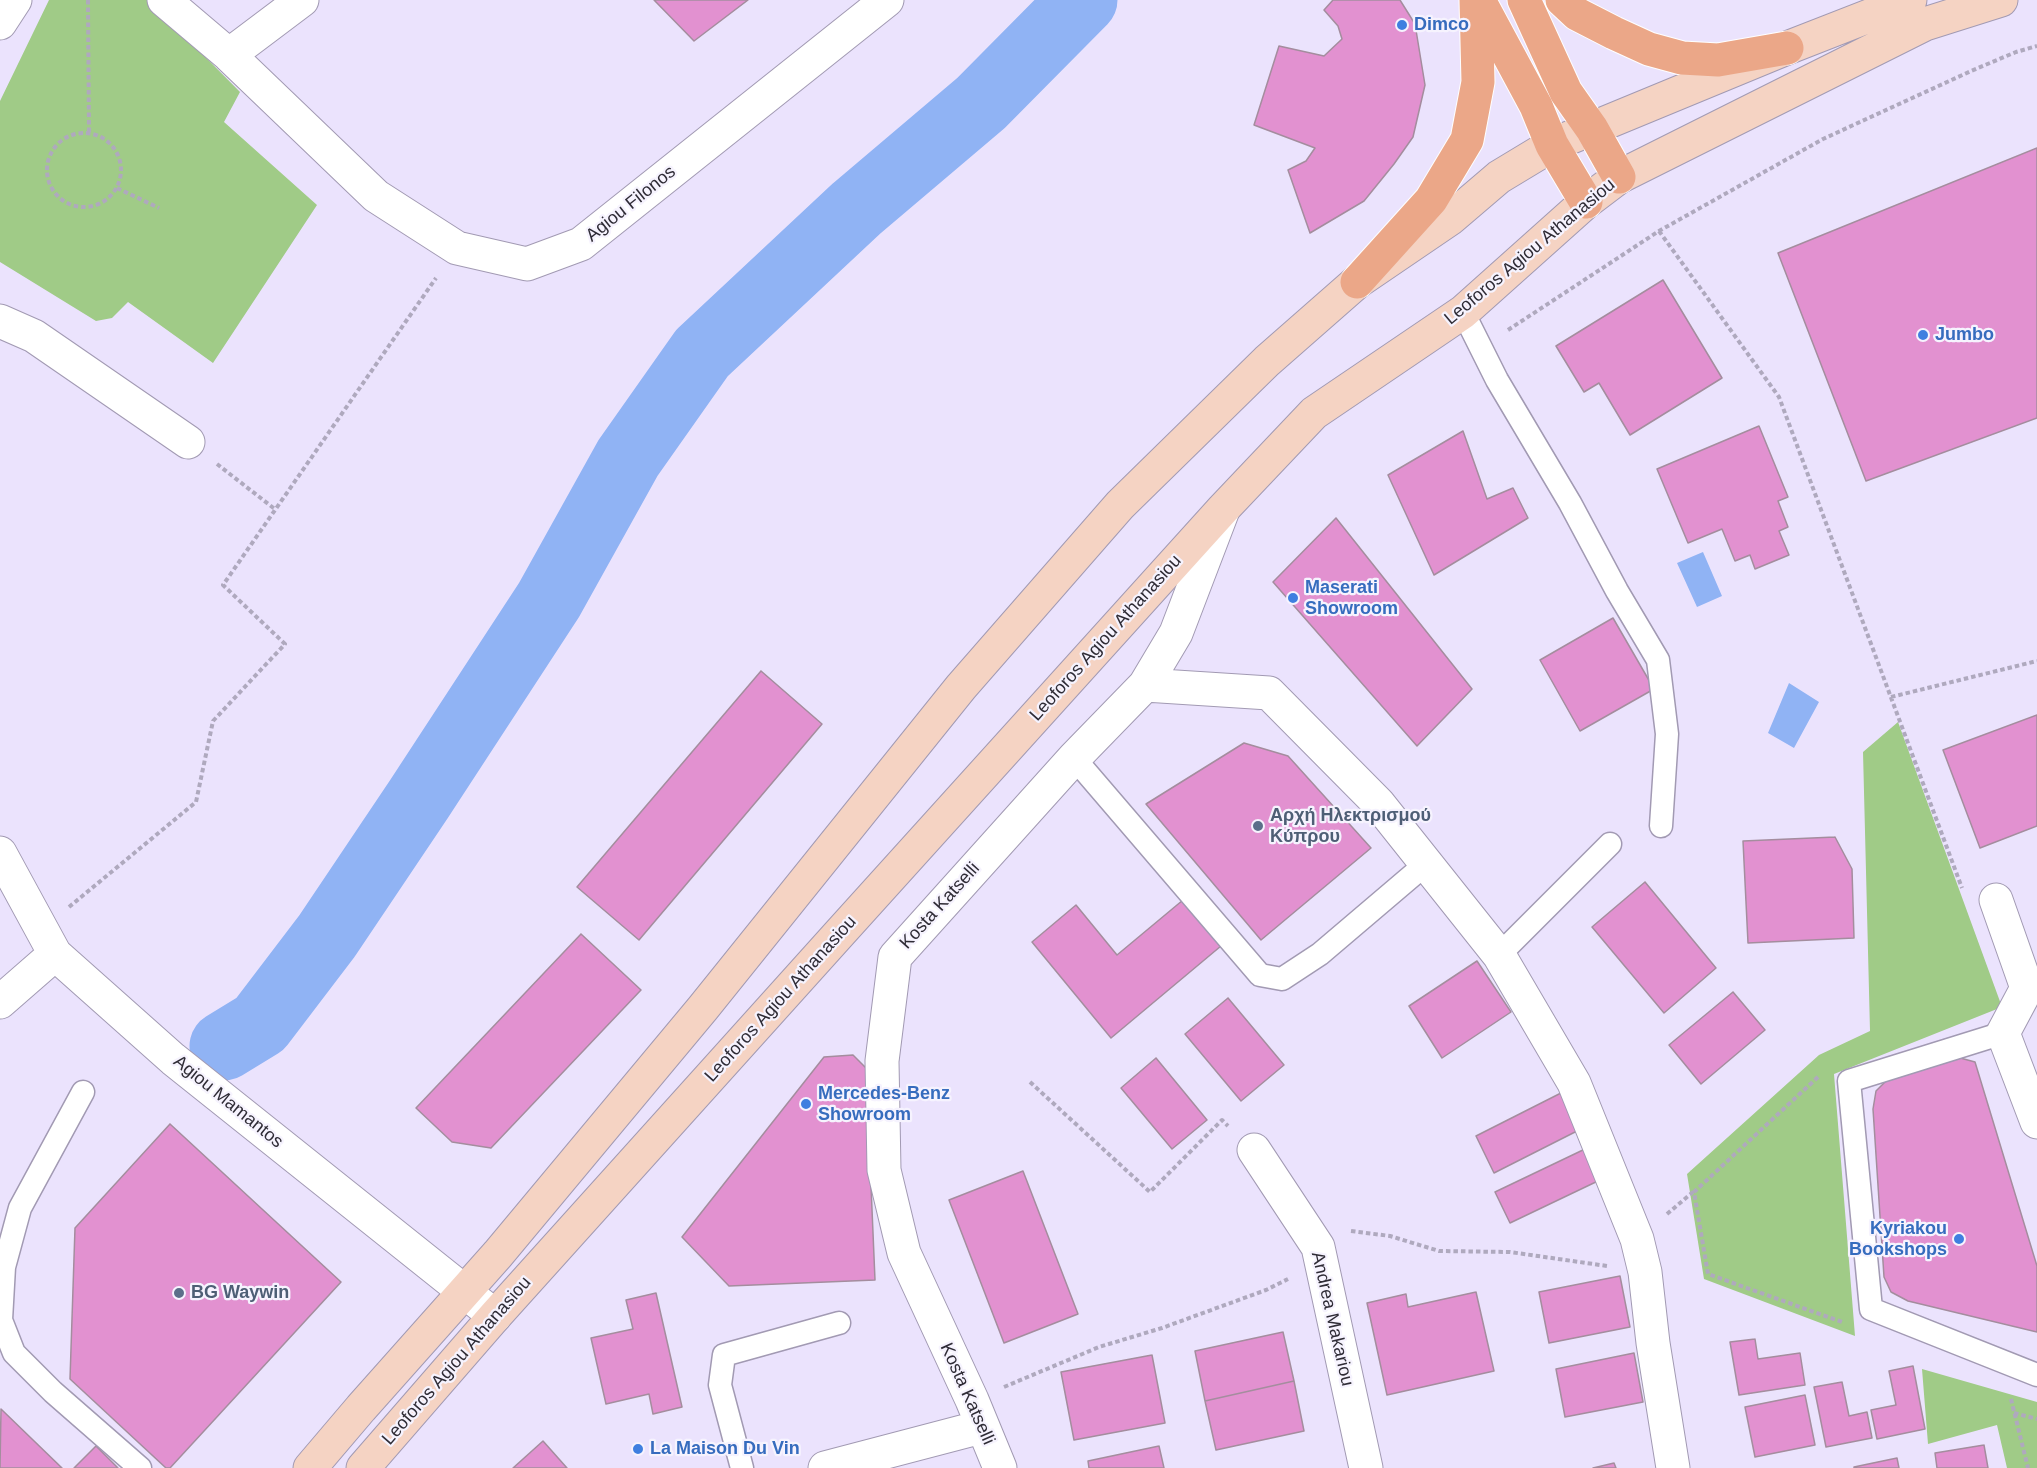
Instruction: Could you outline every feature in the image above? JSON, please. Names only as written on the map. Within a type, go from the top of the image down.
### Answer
[{"type":"main road","points":[[1478,0],[1536,106],[1552,145],[1586,202]]},
{"type":"main road","points":[[310,1468],[465,1292],[703,1008],[961,687],[1108,518],[1267,361],[1357,282],[1431,200],[1467,140],[1478,82],[1478,0]]},
{"type":"main road","points":[[1524,0],[1566,92],[1592,129],[1619,177]]},
{"type":"main road","points":[[1563,0],[1577,14],[1614,33],[1649,49],[1682,58],[1718,60],[1787,48]]},
{"type":"main road","points":[[1357,282],[1451,218],[1499,177],[1552,145],[1910,0]]},
{"type":"main road","name":"Leoforos Agiou Athanasiou","points":[[363,1468],[495,1316],[1223,509],[1314,413],[1463,312],[1586,202],[1619,177],[1925,24],[2001,0]]},
{"type":"street","points":[[0,23],[15,0]]},
{"type":"street","name":"Agiou Filonos","points":[[164,0],[229,55],[376,196],[457,248],[527,264],[581,244],[887,0]]},
{"type":"street","points":[[229,55],[302,0]]},
{"type":"street","points":[[0,321],[34,336],[188,442]]},
{"type":"street","name":"Kosta Katselli","points":[[1000,1468],[904,1253],[884,1170],[882,1061],[895,957],[1074,758],[1145,685],[1176,633],[1223,509]]},
{"type":"street","points":[[1145,685],[1269,693],[1378,803],[1499,955],[1574,1083],[1637,1239],[1645,1272],[1653,1343],[1673,1468]]},
{"type":"street","name":"Agiou Mamantos","points":[[0,853],[49,942],[173,1059],[495,1316]]},
{"type":"street","points":[[1996,900],[2027,988],[2003,1033],[2037,1122]]},
{"type":"street","points":[[0,1002],[49,942]]},
{"type":"street","name":"Andrea Makariou","points":[[1254,1150],[1319,1255],[1366,1468]]},
{"type":"street","points":[[825,1468],[976,1414]]},
{"type":"lane","points":[[1463,312],[1497,380],[1570,503],[1617,591],[1658,660],[1667,734],[1661,826]]},
{"type":"lane","points":[[1074,758],[1260,975],[1282,979],[1320,954],[1426,863]]},
{"type":"lane","points":[[1499,955],[1610,844]]},
{"type":"lane","points":[[2003,1033],[1849,1081],[1866,1263],[1871,1309],[2037,1376]]},
{"type":"lane","points":[[83,1092],[20,1209],[4,1267],[1,1320],[14,1353],[53,1392],[140,1468]]},
{"type":"lane","points":[[742,1468],[720,1385],[724,1355],[839,1323]]},
{"type":"path","points":[[88,0],[89,132]]},
{"type":"path","points":[[1480,346],[1504,333],[1659,231],[1823,139],[1971,70],[2037,46]]},
{"type":"path","points":[[89,132],[103,137],[113,146],[120,159],[121,174],[117,188],[110,198],[98,205],[86,208],[61,201],[51,188],[46,172],[49,156],[58,142],[73,133],[89,132]]},
{"type":"path","points":[[117,188],[159,208]]},
{"type":"path","points":[[1659,231],[1779,396],[1970,910],[1996,900]]},
{"type":"path","points":[[49,942],[196,802],[213,721],[285,644],[223,585],[457,248]]},
{"type":"path","points":[[188,442],[276,510]]},
{"type":"path","points":[[1891,697],[2037,661]]},
{"type":"path","points":[[1818,1076],[1694,1192],[1708,1274],[1849,1324]]},
{"type":"path","points":[[1030,1082],[1150,1192],[1222,1120],[1254,1150]]},
{"type":"path","points":[[976,1414],[1099,1347],[1162,1329],[1266,1290],[1352,1231],[1390,1236],[1439,1251],[1510,1252],[1645,1272]]},
{"type":"path","points":[[2014,1413],[2037,1419]]},
{"type":"green space","points":[[49,0],[149,0],[240,92],[224,122],[317,205],[213,363],[128,302],[112,318],[96,321],[0,262],[0,101]]},
{"type":"green space","points":[[1898,722],[2002,1007],[1834,1074],[1855,1336],[1704,1279],[1687,1174],[1819,1055],[1870,1031],[1863,752]]},
{"type":"green space","points":[[1922,1369],[2037,1402],[2037,1468],[2007,1468],[1997,1425],[1928,1444]]},
{"type":"water","points":[[1703,552],[1722,596],[1697,607],[1677,563]]},
{"type":"water","points":[[1789,683],[1819,702],[1794,748],[1768,733]]},
{"type":"building","points":[[654,0],[748,0],[694,41]]},
{"type":"building","points":[[1333,0],[1400,0],[1415,24],[1425,85],[1413,137],[1394,164],[1364,201],[1310,233],[1288,170],[1306,161],[1315,148],[1254,125],[1279,46],[1324,56],[1342,39],[1338,26],[1324,10]]},
{"type":"building","name":"Jumbo","points":[[2037,148],[2037,418],[1866,481],[1778,253]]},
{"type":"building","points":[[1663,280],[1722,378],[1630,435],[1599,383],[1584,392],[1556,346]]},
{"type":"building","points":[[1759,426],[1788,497],[1778,501],[1788,527],[1779,531],[1789,555],[1755,569],[1750,555],[1735,561],[1722,529],[1688,543],[1657,469]]},
{"type":"building","points":[[1463,431],[1487,499],[1513,488],[1528,518],[1434,575],[1388,475]]},
{"type":"building","points":[[1336,518],[1472,689],[1417,746],[1273,582]]},
{"type":"building","points":[[1613,618],[1654,689],[1580,731],[1540,660]]},
{"type":"building","points":[[761,671],[822,724],[639,940],[577,887]]},
{"type":"building","points":[[2037,715],[2037,826],[1980,848],[1943,750]]},
{"type":"building","name":"Αρχή Ηλεκτρισμού Κύπρου","points":[[1244,743],[1288,756],[1371,848],[1261,940],[1146,804]]},
{"type":"building","points":[[1835,837],[1852,869],[1854,938],[1748,943],[1743,841]]},
{"type":"building","points":[[1645,882],[1716,968],[1664,1013],[1592,927]]},
{"type":"building","points":[[1183,900],[1221,946],[1111,1038],[1032,942],[1076,905],[1117,955]]},
{"type":"building","points":[[581,934],[641,990],[491,1148],[452,1142],[416,1108]]},
{"type":"building","points":[[1477,961],[1511,1012],[1442,1058],[1409,1006]]},
{"type":"building","points":[[1733,992],[1765,1030],[1701,1084],[1669,1045]]},
{"type":"building","points":[[1228,998],[1284,1065],[1241,1101],[1185,1034]]},
{"type":"building","points":[[853,1055],[866,1068],[875,1280],[729,1286],[682,1237],[824,1057]]},
{"type":"building","points":[[1953,1056],[1975,1062],[2037,1266],[2037,1332],[1908,1301],[1891,1292],[1884,1277],[1873,1109],[1876,1091],[1886,1081]]},
{"type":"building","points":[[1156,1058],[1207,1120],[1172,1149],[1121,1088]]},
{"type":"building","points":[[1561,1093],[1579,1130],[1494,1173],[1476,1136]]},
{"type":"building","points":[[170,1124],[341,1282],[170,1468],[166,1468],[70,1379],[75,1228]]},
{"type":"building","points":[[1585,1149],[1600,1180],[1510,1223],[1495,1192]]},
{"type":"building","points":[[1023,1171],[1078,1314],[1004,1343],[949,1200]]},
{"type":"building","points":[[1620,1276],[1630,1327],[1549,1343],[1539,1292]]},
{"type":"building","points":[[1476,1292],[1494,1371],[1387,1395],[1367,1303],[1406,1294],[1408,1307]]},
{"type":"building","points":[[656,1293],[682,1407],[653,1414],[649,1394],[606,1404],[591,1338],[633,1329],[626,1300]]},
{"type":"building","points":[[1283,1332],[1294,1381],[1205,1401],[1195,1351]]},
{"type":"building","points":[[1755,1339],[1758,1359],[1800,1353],[1805,1385],[1739,1395],[1730,1342]]},
{"type":"building","points":[[1634,1353],[1643,1402],[1565,1417],[1556,1369]]},
{"type":"building","points":[[1152,1355],[1165,1423],[1074,1440],[1061,1372]]},
{"type":"building","points":[[1913,1366],[1925,1429],[1877,1439],[1871,1410],[1896,1405],[1889,1371]]},
{"type":"building","points":[[1294,1381],[1304,1431],[1216,1450],[1205,1401]]},
{"type":"building","points":[[1842,1382],[1849,1416],[1867,1412],[1872,1438],[1826,1447],[1814,1387]]},
{"type":"building","points":[[1805,1395],[1815,1445],[1755,1457],[1745,1407]]},
{"type":"building","points":[[1,1409],[62,1468],[0,1468]]},
{"type":"building","points":[[543,1441],[567,1468],[513,1468]]},
{"type":"building","points":[[1984,1445],[1988,1468],[1937,1468],[1935,1453]]},
{"type":"building","points":[[96,1446],[118,1468],[74,1468]]},
{"type":"building","points":[[1159,1446],[1164,1468],[1089,1468],[1088,1461]]},
{"type":"building","points":[[1897,1458],[1899,1468],[1854,1468],[1854,1467]]},
{"type":"building","points":[[1614,1463],[1616,1468],[1593,1468]]},
{"type":"waterway","points":[[224,1046],[260,1024],[327,936],[549,600],[628,458],[702,353],[856,209],[981,103],[1083,0]]},
{"type":"place","name":"Dimco","points":[[1402,25]]},
{"type":"place","name":"Jumbo","points":[[1923,335]]},
{"type":"place","name":"Maserati Showroom","points":[[1293,598]]},
{"type":"place","name":"Αρχή Ηλεκτρισμού Κύπρου","points":[[1258,826]]},
{"type":"place","name":"Mercedes-Benz Showroom","points":[[806,1104]]},
{"type":"place","name":"Kyriakou Bookshops","points":[[1959,1239]]},
{"type":"place","name":"BG Waywin","points":[[179,1293]]},
{"type":"place","name":"La Maison Du Vin","points":[[638,1449]]}]
